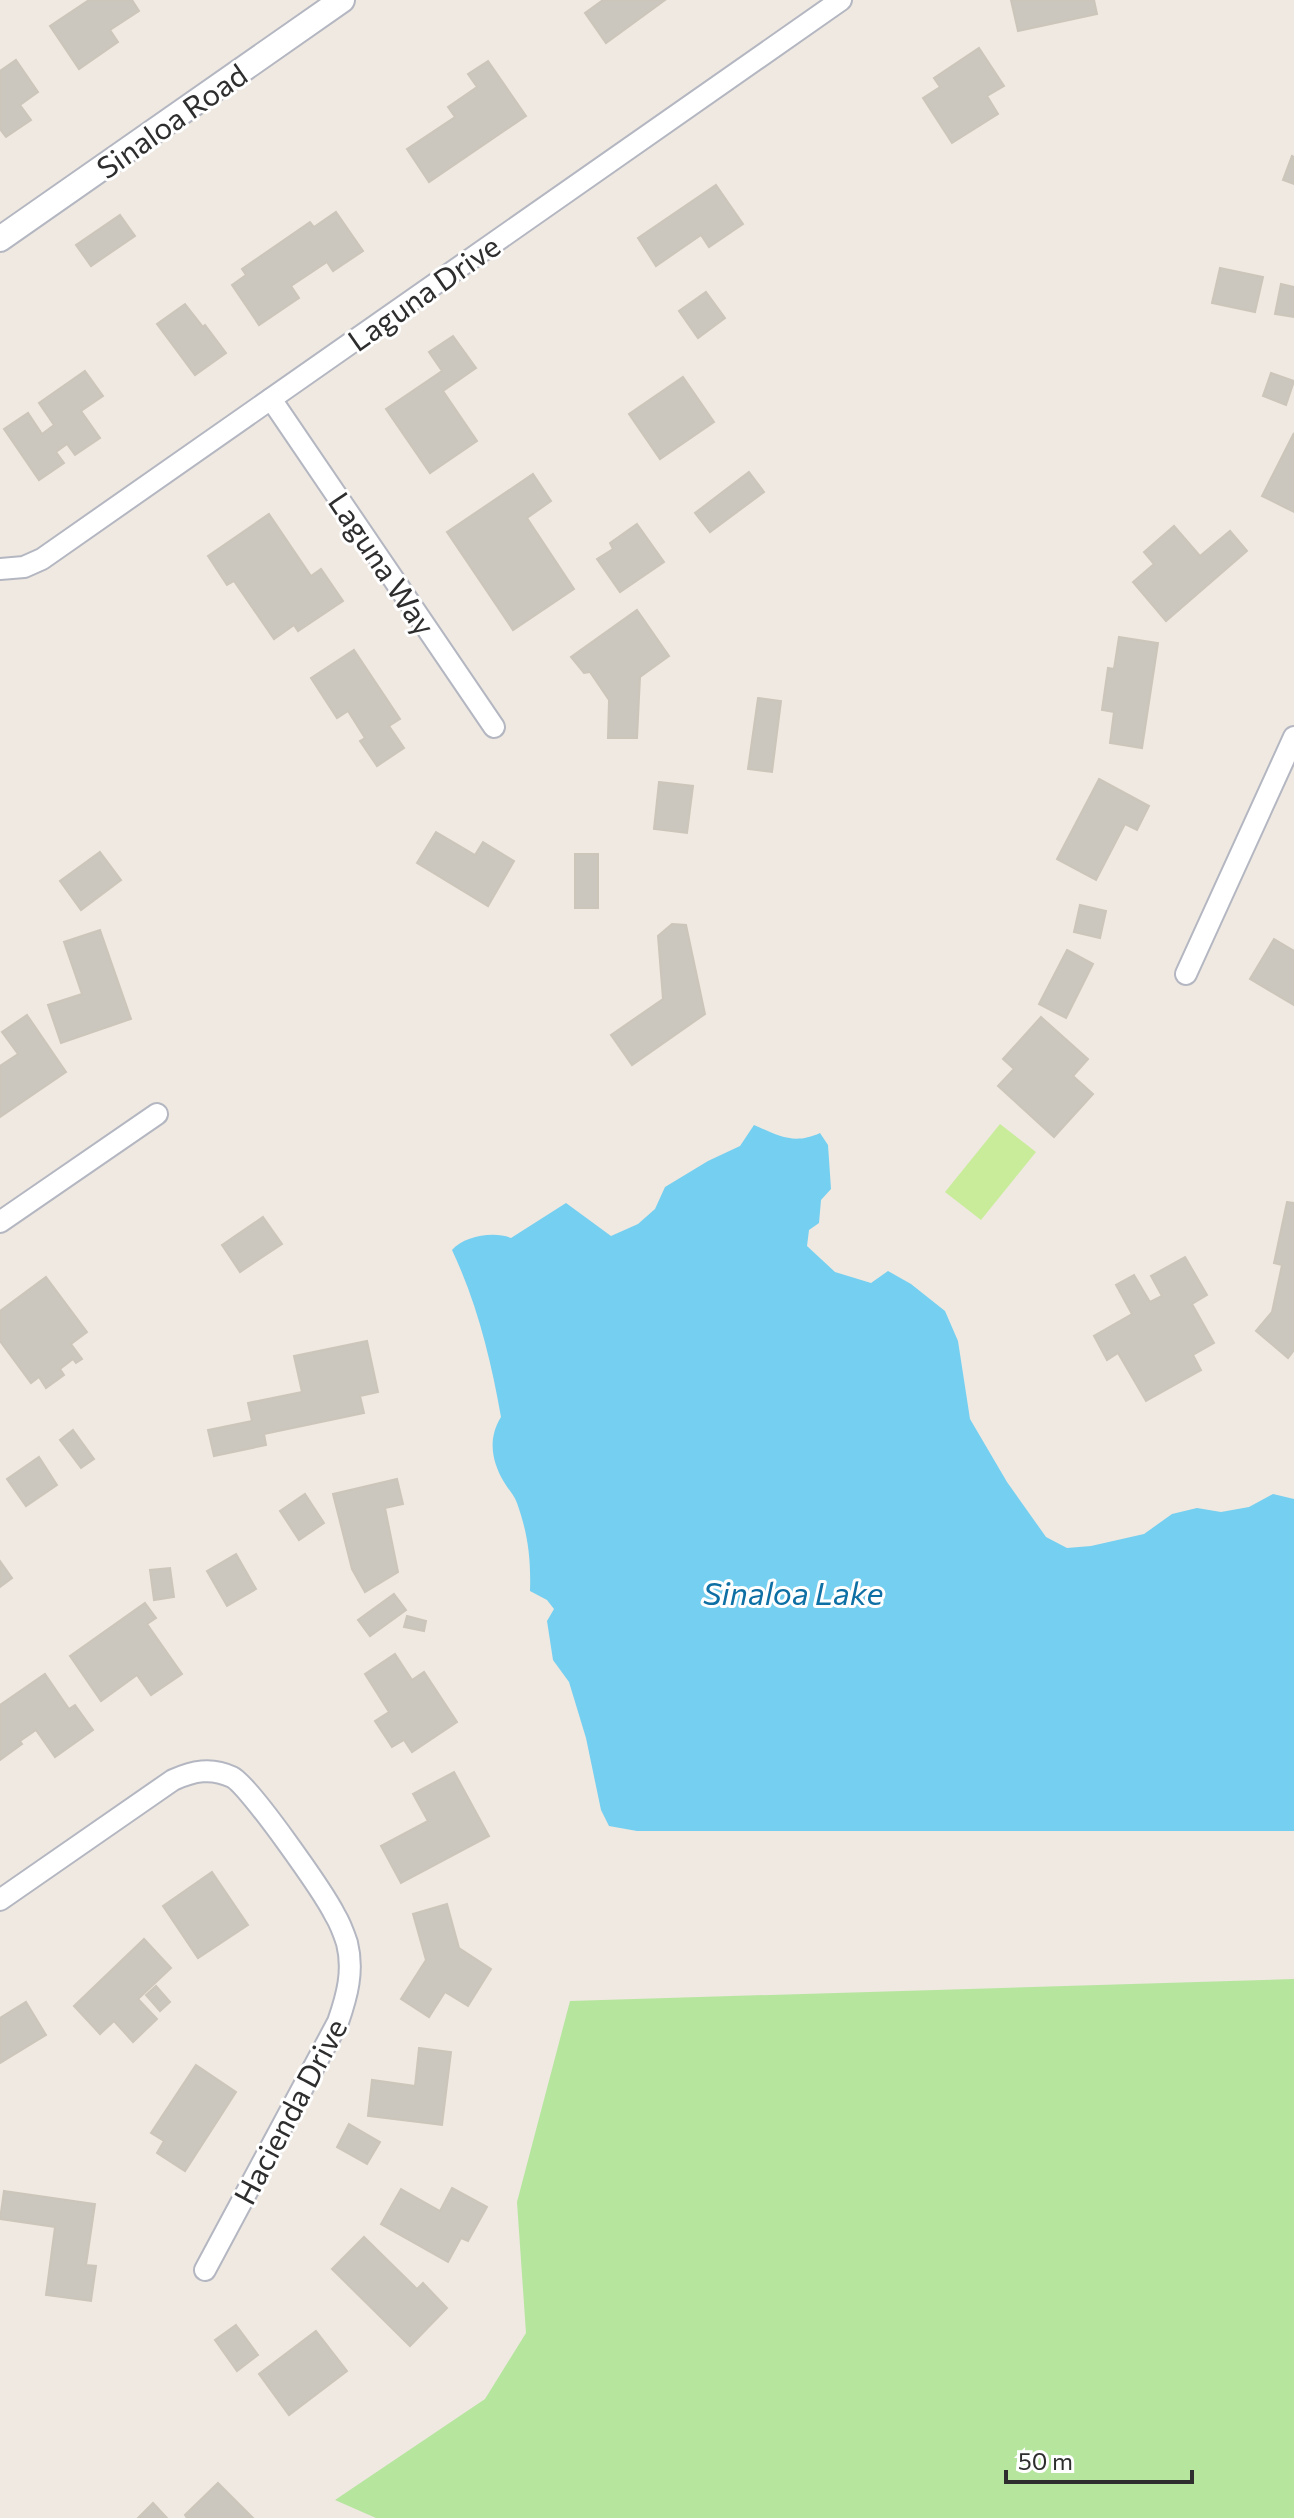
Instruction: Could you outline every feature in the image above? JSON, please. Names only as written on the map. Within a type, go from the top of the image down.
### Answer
[{"type":"street","name":"Sinaloa Road","points":[[0,239],[342,0]]},
{"type":"street","name":"Laguna Drive","points":[[0,569],[24,567],[42,559],[841,0]]},
{"type":"street","name":"Laguna Way","points":[[271,399],[494,727]]},
{"type":"street","points":[[1186,974],[1294,737]]},
{"type":"street","points":[[0,1222],[157,1114]]},
{"type":"street","name":"Hacienda Drive","points":[[0,1900],[173,1780],[191,1771],[209,1770],[233,1777],[251,1794],[335,1913],[347,1943],[350,1970],[347,1995],[338,2022],[205,2270]]},
{"type":"green space","points":[[1000,1124],[1036,1152],[981,1220],[945,1192]]},
{"type":"green space","points":[[1294,1979],[1294,2518],[376,2518],[335,2500],[485,2399],[526,2333],[517,2202],[570,2001]]},
{"type":"water","name":"Sinaloa Lake","points":[[754,1125],[794,1139],[820,1133],[828,1145],[831,1189],[821,1200],[819,1223],[809,1230],[807,1246],[835,1272],[871,1283],[888,1271],[911,1284],[945,1311],[958,1341],[970,1419],[1007,1482],[1046,1537],[1067,1548],[1091,1546],[1144,1534],[1172,1514],[1197,1508],[1221,1512],[1249,1507],[1273,1494],[1294,1499],[1294,1831],[637,1831],[609,1826],[601,1810],[586,1738],[569,1682],[553,1660],[547,1621],[554,1609],[547,1600],[530,1591],[524,1525],[516,1500],[500,1474],[494,1457],[494,1433],[501,1417],[493,1374],[476,1311],[452,1250],[464,1241],[480,1236],[511,1238],[566,1203],[611,1236],[638,1224],[655,1209],[665,1187],[740,1146]]},
{"type":"building","points":[[89,0],[132,0],[139,11],[110,30],[118,42],[79,69],[50,26]]},
{"type":"building","points":[[603,0],[665,0],[606,43],[585,13]]},
{"type":"building","points":[[1011,0],[1094,0],[1097,14],[1018,31]]},
{"type":"building","points":[[979,48],[1004,86],[987,96],[998,114],[952,143],[923,98],[940,87],[934,78]]},
{"type":"building","points":[[16,60],[38,92],[20,105],[31,120],[6,137],[0,129],[0,71]]},
{"type":"building","points":[[488,61],[526,116],[429,182],[407,149],[455,117],[448,107],[477,87],[468,74]]},
{"type":"building","points":[[1294,157],[1294,184],[1283,180]]},
{"type":"building","points":[[716,185],[743,224],[709,247],[701,235],[656,266],[638,238]]},
{"type":"building","points":[[336,212],[363,251],[333,271],[327,262],[291,286],[299,298],[259,325],[232,285],[246,275],[242,269],[310,222],[314,227]]},
{"type":"building","points":[[120,215],[135,236],[91,266],[76,245]]},
{"type":"building","points":[[1220,268],[1263,277],[1255,312],[1212,303]]},
{"type":"building","points":[[1281,284],[1294,287],[1294,317],[1275,314]]},
{"type":"building","points":[[706,292],[725,318],[698,338],[679,311]]},
{"type":"building","points":[[185,304],[226,353],[195,375],[157,324]]},
{"type":"building","points":[[453,336],[476,368],[443,391],[477,441],[430,473],[386,409],[442,371],[429,352]]},
{"type":"building","points":[[85,371],[103,396],[81,411],[100,438],[75,455],[67,444],[56,452],[64,463],[39,480],[4,429],[28,413],[42,434],[54,425],[39,403]]},
{"type":"building","points":[[1271,373],[1294,381],[1286,405],[1263,396]]},
{"type":"building","points":[[683,377],[714,422],[660,459],[629,414]]},
{"type":"building","points":[[1294,433],[1294,512],[1262,496]]},
{"type":"building","points":[[749,472],[764,492],[710,532],[695,513]]},
{"type":"building","points":[[533,474],[551,501],[527,518],[574,589],[513,630],[447,532]]},
{"type":"building","points":[[269,514],[311,576],[321,569],[343,601],[298,631],[294,625],[274,639],[234,581],[227,585],[208,556]]},
{"type":"building","points":[[637,524],[664,562],[620,592],[597,559],[613,549],[610,543]]},
{"type":"building","points":[[1174,526],[1200,556],[1230,531],[1247,551],[1166,621],[1133,582],[1154,564],[1144,552]]},
{"type":"building","points":[[637,610],[669,656],[640,677],[637,738],[608,738],[609,700],[590,672],[584,673],[571,657]]},
{"type":"building","points":[[1119,637],[1158,643],[1142,748],[1110,743],[1114,712],[1102,710],[1108,668],[1114,669]]},
{"type":"building","points":[[354,650],[400,719],[389,726],[404,748],[377,766],[360,741],[365,738],[348,711],[337,718],[311,678]]},
{"type":"building","points":[[758,698],[781,701],[772,772],[748,769]]},
{"type":"building","points":[[1099,779],[1149,806],[1137,830],[1125,824],[1096,880],[1057,859]]},
{"type":"building","points":[[659,782],[693,786],[687,833],[654,829]]},
{"type":"building","points":[[436,832],[475,855],[483,842],[514,861],[488,906],[417,863]]},
{"type":"building","points":[[100,852],[121,880],[81,910],[60,881]]},
{"type":"building","points":[[575,854],[598,854],[598,908],[575,908]]},
{"type":"building","points":[[1080,905],[1106,911],[1100,938],[1074,932]]},
{"type":"building","points":[[672,924],[686,925],[705,1014],[632,1065],[611,1035],[663,999],[658,936]]},
{"type":"building","points":[[100,930],[131,1019],[61,1043],[48,1005],[82,994],[64,942]]},
{"type":"building","points":[[1274,939],[1294,951],[1294,1005],[1250,979]]},
{"type":"building","points":[[1067,950],[1093,964],[1066,1018],[1039,1004]]},
{"type":"building","points":[[27,1015],[66,1072],[0,1117],[0,1066],[18,1054],[2,1032]]},
{"type":"building","points":[[1041,1017],[1088,1059],[1073,1076],[1093,1094],[1054,1137],[998,1086],[1014,1069],[1003,1059]]},
{"type":"building","points":[[1287,1202],[1294,1203],[1294,1350],[1288,1358],[1256,1331],[1272,1312],[1282,1265],[1274,1263]]},
{"type":"building","points":[[263,1217],[282,1244],[240,1272],[222,1245]]},
{"type":"building","points":[[1185,1257],[1207,1295],[1192,1304],[1214,1343],[1193,1355],[1201,1370],[1146,1401],[1118,1353],[1107,1360],[1094,1336],[1132,1314],[1116,1285],[1134,1275],[1150,1302],[1162,1296],[1151,1276]]},
{"type":"building","points":[[46,1277],[87,1332],[71,1344],[82,1359],[76,1363],[73,1359],[60,1369],[64,1375],[46,1388],[39,1377],[31,1383],[0,1341],[0,1311]]},
{"type":"building","points":[[367,1341],[378,1392],[360,1396],[364,1413],[264,1434],[266,1445],[214,1456],[208,1430],[252,1421],[248,1403],[302,1392],[294,1356]]},
{"type":"building","points":[[73,1430],[94,1459],[81,1468],[60,1440]]},
{"type":"building","points":[[39,1457],[57,1485],[26,1506],[7,1479]]},
{"type":"building","points":[[397,1479],[403,1504],[385,1508],[398,1572],[365,1592],[352,1569],[333,1494]]},
{"type":"building","points":[[305,1494],[324,1523],[299,1540],[280,1511]]},
{"type":"building","points":[[236,1554],[256,1589],[227,1606],[207,1571]]},
{"type":"building","points":[[0,1561],[12,1578],[0,1587]]},
{"type":"building","points":[[170,1568],[174,1597],[154,1600],[150,1570]]},
{"type":"building","points":[[394,1594],[406,1610],[370,1636],[358,1620]]},
{"type":"building","points":[[145,1603],[156,1618],[147,1624],[182,1674],[151,1695],[137,1675],[101,1701],[70,1656]]},
{"type":"building","points":[[407,1616],[426,1621],[424,1631],[404,1627]]},
{"type":"building","points":[[395,1654],[412,1680],[424,1672],[457,1722],[412,1752],[404,1740],[392,1747],[375,1721],[389,1712],[365,1674]]},
{"type":"building","points":[[45,1674],[69,1709],[75,1705],[93,1730],[55,1757],[36,1730],[0,1760],[0,1705]]},
{"type":"building","points":[[454,1772],[489,1836],[401,1883],[381,1846],[428,1821],[413,1794]]},
{"type":"building","points":[[212,1872],[248,1925],[198,1958],[163,1906]]},
{"type":"building","points":[[447,1904],[459,1948],[491,1969],[468,2006],[445,1992],[429,2017],[401,1999],[426,1960],[413,1914]]},
{"type":"building","points":[[144,1939],[171,1968],[138,1999],[157,2019],[133,2042],[114,2021],[100,2034],[74,2006]]},
{"type":"building","points":[[156,1986],[170,2002],[160,2011],[146,1995]]},
{"type":"building","points":[[26,2002],[46,2035],[0,2063],[0,2018]]},
{"type":"building","points":[[419,2048],[451,2052],[442,2125],[368,2116],[372,2080],[415,2086]]},
{"type":"building","points":[[196,2065],[236,2092],[185,2171],[157,2153],[164,2141],[151,2133]]},
{"type":"building","points":[[349,2124],[380,2142],[367,2164],[337,2147]]},
{"type":"building","points":[[452,2188],[487,2207],[468,2241],[461,2238],[448,2262],[381,2224],[401,2189],[440,2211]]},
{"type":"building","points":[[4,2191],[95,2204],[86,2265],[96,2266],[91,2301],[46,2295],[55,2227],[0,2219]]},
{"type":"building","points":[[364,2237],[417,2289],[423,2283],[447,2308],[410,2346],[332,2269]]},
{"type":"building","points":[[236,2325],[258,2355],[237,2371],[215,2340]]},
{"type":"building","points":[[316,2331],[347,2371],[289,2415],[259,2374]]},
{"type":"building","points":[[218,2483],[253,2518],[187,2518],[185,2515]]},
{"type":"building","points":[[153,2503],[167,2518],[138,2518]]}]
